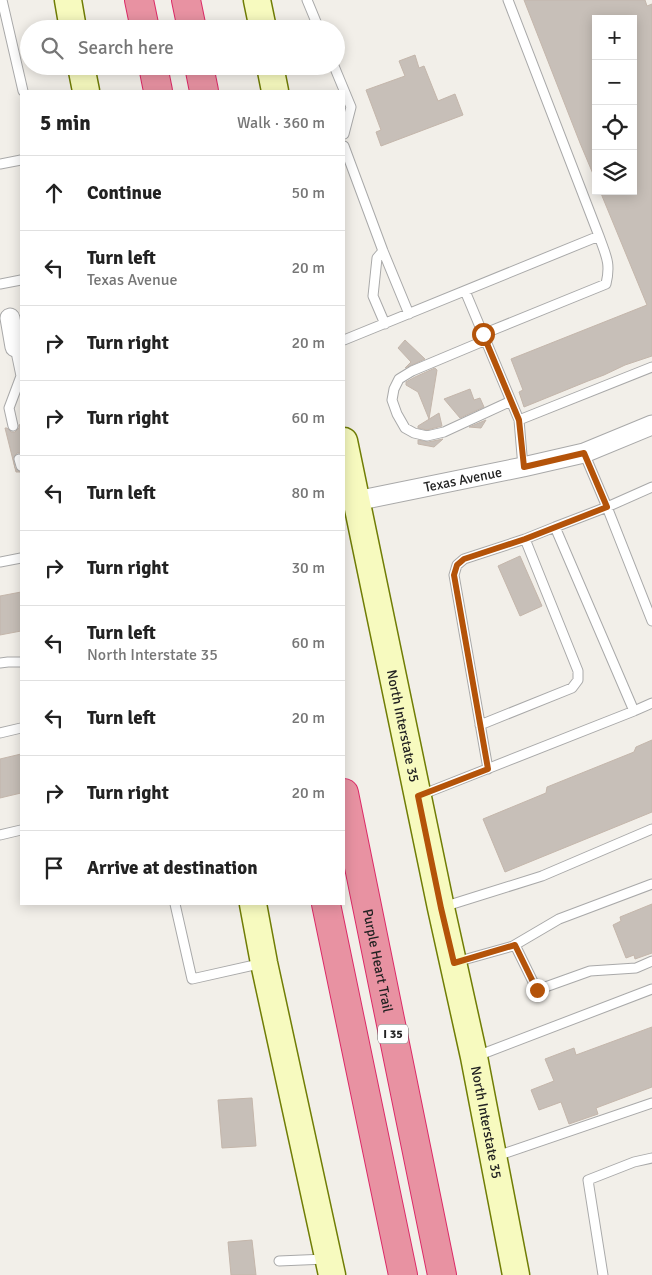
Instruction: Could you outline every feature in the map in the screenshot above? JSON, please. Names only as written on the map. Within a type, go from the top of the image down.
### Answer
[{"type":"highway","points":[[139,0],[143,20]]},
{"type":"highway","points":[[186,0],[190,20]]},
{"type":"highway","points":[[155,75],[158,90]]},
{"type":"highway","points":[[201,75],[204,90]]},
{"type":"highway","name":"Purple Heart Trail","points":[[345,798],[442,1275]]},
{"type":"highway","points":[[326,905],[403,1275]]},
{"type":"main road","points":[[68,0],[71,20]]},
{"type":"main road","points":[[257,0],[261,20]]},
{"type":"main road","points":[[83,75],[86,90]]},
{"type":"main road","points":[[272,75],[275,90]]},
{"type":"main road","name":"North Interstate 35","points":[[345,446],[441,908],[474,1057],[516,1275]]},
{"type":"main road","points":[[253,905],[264,963],[331,1267]]},
{"type":"street","points":[[10,318],[12,347]]},
{"type":"street","name":"Texas Avenue","points":[[356,501],[584,453],[652,425]]},
{"type":"lane","points":[[2,0],[23,90]]},
{"type":"lane","points":[[307,0],[315,20]]},
{"type":"lane","points":[[508,0],[608,261],[609,270],[606,284],[484,337],[412,371],[399,379],[394,389],[392,400],[405,428],[414,433],[427,436],[444,432],[511,401]]},
{"type":"lane","points":[[338,75],[344,90]]},
{"type":"lane","points":[[345,93],[351,107],[345,130]]},
{"type":"lane","points":[[345,149],[409,314]]},
{"type":"lane","points":[[0,164],[20,160]]},
{"type":"lane","points":[[345,340],[599,236]]},
{"type":"lane","points":[[384,250],[376,258],[373,296],[385,324]]},
{"type":"lane","points":[[0,284],[20,280]]},
{"type":"lane","points":[[465,291],[519,420],[524,467]]},
{"type":"lane","points":[[12,347],[20,373]]},
{"type":"lane","points":[[519,420],[652,367]]},
{"type":"lane","points":[[13,426],[9,408],[20,379]]},
{"type":"lane","points":[[584,453],[652,621]]},
{"type":"lane","points":[[488,769],[454,575],[457,565],[464,559],[555,528],[652,487]]},
{"type":"lane","points":[[555,528],[634,711]]},
{"type":"lane","points":[[480,725],[572,688],[578,680],[578,671],[525,539]]},
{"type":"lane","points":[[0,562],[20,558]]},
{"type":"lane","points":[[0,664],[20,662]]},
{"type":"lane","points":[[418,796],[652,703]]},
{"type":"lane","points":[[0,733],[20,728]]},
{"type":"lane","points":[[441,908],[542,876],[652,829]]},
{"type":"lane","points":[[0,835],[20,830]]},
{"type":"lane","points":[[454,963],[515,945],[559,919],[652,884]]},
{"type":"lane","points":[[175,905],[192,979],[264,963]]},
{"type":"lane","points":[[515,945],[537,990],[590,971],[636,968],[652,961]]},
{"type":"lane","points":[[474,1057],[652,988]]},
{"type":"lane","points":[[494,1157],[652,1103]]},
{"type":"lane","points":[[603,1275],[588,1180],[634,1162],[652,1158]]},
{"type":"lane","points":[[279,1261],[331,1267]]},
{"type":"building","points":[[524,0],[645,0],[647,6],[652,4],[652,356],[625,365],[524,407],[519,392],[523,390],[511,359],[647,305],[602,195],[637,195],[637,15],[592,15],[592,172]]},
{"type":"building","points":[[415,55],[419,68],[424,66],[438,101],[455,94],[463,115],[381,146],[376,132],[381,130],[366,90],[405,76],[399,61]]},
{"type":"building","points":[[405,340],[425,359],[405,368],[411,362],[398,348]]},
{"type":"building","points":[[435,368],[437,370],[429,419],[418,392],[406,385],[406,382]]},
{"type":"building","points":[[470,389],[474,400],[480,398],[484,407],[460,418],[444,399]]},
{"type":"building","points":[[439,413],[442,426],[427,430],[418,428],[418,426]]},
{"type":"building","points":[[486,420],[481,428],[469,427]]},
{"type":"building","points":[[20,424],[20,453],[17,453],[13,458],[15,468],[5,428],[15,432]]},
{"type":"building","points":[[443,439],[434,447],[418,444],[418,440],[428,442]]},
{"type":"building","points":[[520,556],[542,606],[520,616],[498,566]]},
{"type":"building","points":[[20,592],[20,631],[0,635],[0,596]]},
{"type":"building","points":[[652,740],[652,812],[505,872],[483,819],[546,793],[547,787],[634,752],[636,747]]},
{"type":"building","points":[[20,754],[20,793],[0,798],[0,759]]},
{"type":"building","points":[[652,904],[652,953],[635,959],[634,955],[626,958],[613,925],[621,921],[620,917]]},
{"type":"building","points":[[652,1027],[652,1087],[596,1108],[598,1114],[569,1124],[561,1102],[539,1110],[531,1090],[554,1081],[545,1059],[574,1048],[576,1055]]},
{"type":"building","points":[[252,1098],[256,1146],[222,1148],[218,1100]]},
{"type":"building","points":[[252,1240],[256,1275],[231,1275],[228,1242]]},
{"type":"route","points":[[483,334],[519,420],[524,467],[584,453],[607,507],[525,539],[464,559],[457,565],[454,575],[488,769],[418,796],[454,963],[515,945],[537,990]]}]
